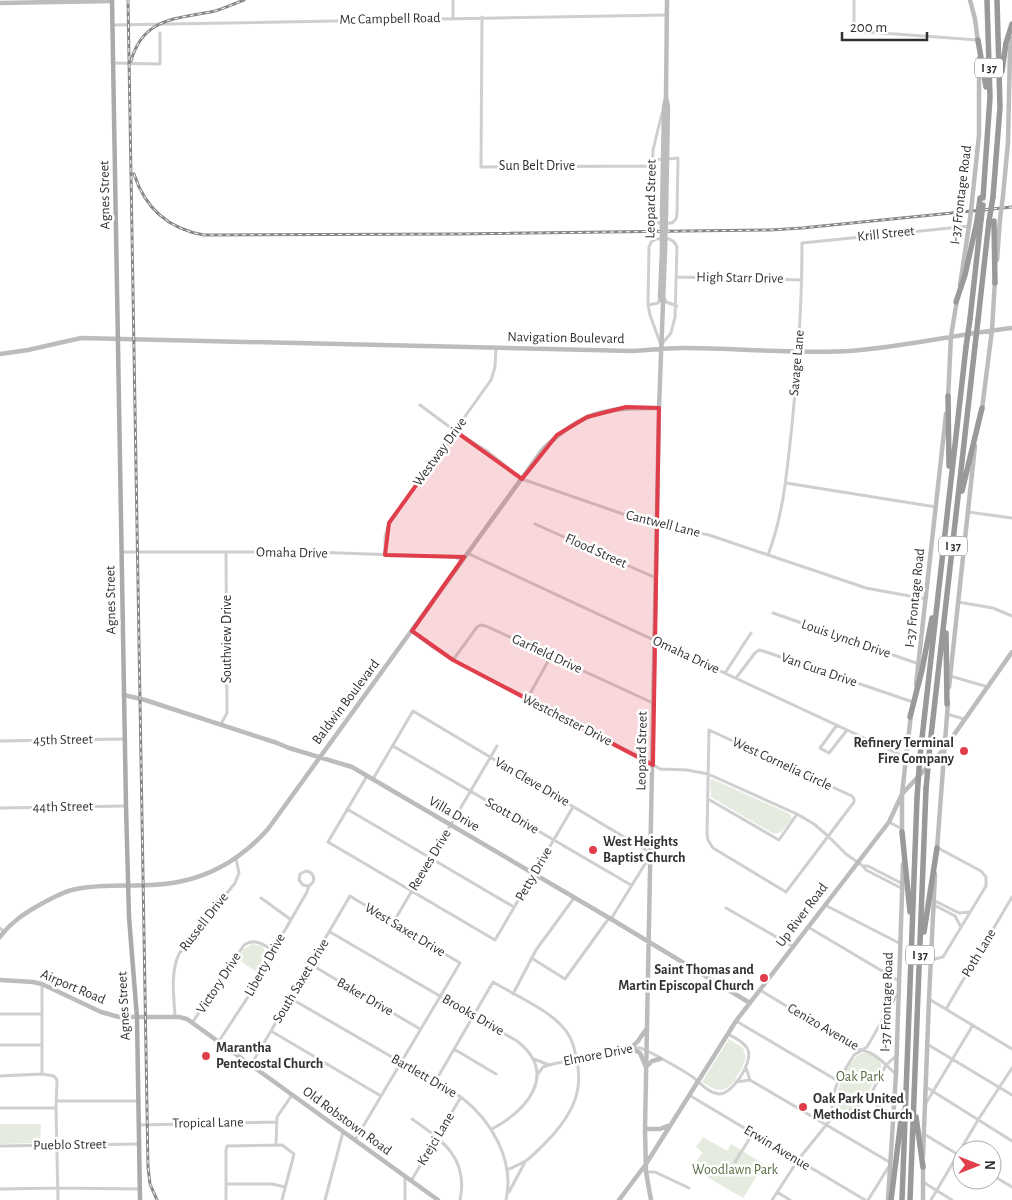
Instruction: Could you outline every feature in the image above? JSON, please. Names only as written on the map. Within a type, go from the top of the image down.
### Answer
[{"type":"highway","name":"I 37","points":[[902,1200],[917,798],[949,489],[970,319],[976,220],[986,173],[990,97],[987,0]]},
{"type":"highway","name":"I 37","points":[[910,1200],[926,789],[978,320],[995,221],[993,197],[1000,88],[997,0]]},
{"type":"highway","points":[[1000,88],[1006,42],[1012,24]]},
{"type":"highway","points":[[978,40],[986,87],[988,135]]},
{"type":"highway","points":[[956,302],[966,275],[976,220]]},
{"type":"highway","points":[[995,221],[995,283]]},
{"type":"highway","points":[[948,396],[949,489]]},
{"type":"highway","points":[[956,515],[982,408]]},
{"type":"highway","points":[[910,717],[922,670],[942,567]]},
{"type":"highway","points":[[948,590],[946,645],[948,704]]},
{"type":"highway","points":[[902,830],[912,936]]},
{"type":"highway","points":[[920,946],[937,848]]},
{"type":"highway","points":[[889,1200],[897,1158],[905,1075],[908,1062]]},
{"type":"highway","points":[[914,1099],[923,1167]]},
{"type":"main road","name":"Leopard Street","points":[[651,1200],[646,1172],[646,1051],[667,0]]},
{"type":"main road","name":"I-37 Frontage Road","points":[[889,1200],[897,1055],[903,886],[902,794],[905,757],[927,599],[956,302],[970,226],[976,220],[972,201],[980,135],[980,95],[978,40],[970,0]]},
{"type":"main road","points":[[0,3],[112,1]]},
{"type":"main road","name":"Agnes Street","points":[[112,1],[126,806],[129,917],[137,1018],[140,1200]]},
{"type":"main road","points":[[995,221],[1003,196],[1008,141],[1012,38]]},
{"type":"main road","name":"Leopard Street","points":[[665,159],[668,107],[666,97]]},
{"type":"main road","points":[[923,1200],[925,1087],[933,902],[944,749],[974,456],[992,330],[995,283]]},
{"type":"main road","name":"Navigation Boulevard","points":[[0,354],[28,350],[81,338],[496,348],[631,350],[661,347],[799,352],[864,350],[1012,328]]},
{"type":"main road","name":"Baldwin Boulevard","points":[[0,937],[2,930],[21,916],[56,896],[75,889],[178,882],[204,875],[236,859],[268,829],[543,449],[570,426],[604,410],[626,407],[659,408]]},
{"type":"main road","name":"Up River Road","points":[[619,1200],[646,1164],[670,1123],[736,1021],[888,822],[902,794],[944,749],[1012,652]]},
{"type":"main road","name":"Villa Drive","points":[[124,695],[146,700],[352,767],[610,918],[750,1003]]},
{"type":"main road","name":"Airport Road","points":[[0,980],[42,984],[101,1012],[119,1017],[137,1018]]},
{"type":"main road","name":"Old Robstown Road","points":[[137,1018],[175,1017],[187,1019],[438,1200]]},
{"type":"main road","points":[[647,1028],[631,1048],[640,1053],[646,1067],[652,1061],[660,1059]]},
{"type":"main road","points":[[645,1129],[665,1128],[670,1123]]},
{"type":"street","points":[[453,0],[453,18]]},
{"type":"street","points":[[854,0],[854,31],[978,40]]},
{"type":"street","name":"Mc Campbell Road","points":[[113,25],[667,15]]},
{"type":"street","name":"Sun Belt Drive","points":[[482,17],[481,167],[652,166]]},
{"type":"street","points":[[114,63],[160,64],[160,33]]},
{"type":"street","points":[[652,160],[678,158],[677,213],[676,219],[672,223],[656,223],[652,215],[652,160],[664,107]]},
{"type":"street","name":"Krill Street","points":[[802,243],[970,226]]},
{"type":"street","points":[[656,239],[671,239],[677,247],[677,306],[671,333],[661,347],[648,305],[649,247],[651,242],[656,239]]},
{"type":"street","name":"Savage Lane","points":[[768,555],[781,516],[786,483],[799,352],[802,243]]},
{"type":"street","name":"High Starr Drive","points":[[677,277],[802,280]]},
{"type":"street","points":[[648,305],[658,303],[662,299],[677,306]]},
{"type":"street","name":"Westway Drive","points":[[384,556],[389,523],[492,380],[496,348]]},
{"type":"street","name":"Cantwell Lane","points":[[420,405],[455,431],[487,451],[522,479],[657,524],[709,535],[866,588],[927,599]]},
{"type":"street","points":[[786,483],[936,507]]},
{"type":"street","points":[[968,512],[1012,518]]},
{"type":"street","name":"Flood Street","points":[[535,524],[656,578]]},
{"type":"street","name":"Omaha Drive","points":[[122,552],[311,552],[456,557],[462,561]]},
{"type":"street","name":"Southview Drive","points":[[221,724],[227,713],[226,552]]},
{"type":"street","name":"Omaha Drive","points":[[467,553],[905,757]]},
{"type":"street","points":[[958,602],[993,608],[1012,616]]},
{"type":"street","name":"Louis Lynch Drive","points":[[773,613],[919,664]]},
{"type":"street","name":"Garfield Drive","points":[[453,660],[477,627],[481,625],[654,704]]},
{"type":"street","name":"Westchester Drive","points":[[412,631],[453,660],[660,769],[687,770],[708,774],[797,814],[814,824],[857,862],[863,866],[868,866],[903,886]]},
{"type":"street","points":[[725,673],[751,633]]},
{"type":"street","name":"Van Cura Drive","points":[[736,678],[759,650],[913,702]]},
{"type":"street","points":[[527,700],[551,656]]},
{"type":"street","points":[[950,676],[988,687]]},
{"type":"street","name":"Van Cleve Drive","points":[[393,746],[413,711],[650,853]]},
{"type":"street","points":[[947,714],[964,719]]},
{"type":"street","points":[[837,725],[820,748],[829,753],[847,730]]},
{"type":"street","name":"West Cornelia Circle","points":[[708,774],[709,730],[843,792],[854,799],[854,802],[828,836]]},
{"type":"street","name":"45th Street","points":[[0,741],[125,739]]},
{"type":"street","points":[[373,779],[393,746]]},
{"type":"street","name":"Scott Drive","points":[[393,746],[631,885]]},
{"type":"street","name":"Reeves Drive","points":[[393,923],[497,746]]},
{"type":"street","points":[[708,774],[708,840],[713,848],[786,892],[828,836]]},
{"type":"street","points":[[367,776],[328,842],[412,891]]},
{"type":"street","points":[[707,798],[779,840],[797,814]]},
{"type":"street","name":"44th Street","points":[[0,808],[126,806]]},
{"type":"street","name":"Petty Drive","points":[[412,891],[495,940],[573,807]]},
{"type":"street","points":[[347,809],[514,907]]},
{"type":"street","points":[[888,822],[902,830]]},
{"type":"street","points":[[931,960],[943,957],[986,886],[986,877],[981,871],[937,848]]},
{"type":"street","name":"Russell Drive","points":[[175,1017],[174,969],[176,960],[234,883],[239,873],[236,859]]},
{"type":"street","points":[[532,959],[564,979],[610,918],[644,864],[650,861]]},
{"type":"street","points":[[306,871],[312,873],[314,879],[309,886],[302,885],[299,880],[300,874],[306,871]]},
{"type":"street","name":"Liberty Drive","points":[[219,1042],[265,971],[272,950],[309,886]]},
{"type":"street","name":"West Saxet Drive","points":[[350,896],[460,963],[441,996]]},
{"type":"street","name":"South Saxet Drive","points":[[251,1065],[350,896]]},
{"type":"street","points":[[514,994],[536,950],[574,897]]},
{"type":"street","name":"Poth Lane","points":[[946,1009],[1012,897]]},
{"type":"street","points":[[261,898],[290,920]]},
{"type":"street","points":[[933,902],[952,912],[970,912]]},
{"type":"street","points":[[824,904],[901,944]]},
{"type":"street","points":[[726,908],[792,946]]},
{"type":"street","points":[[952,912],[961,927]]},
{"type":"street","points":[[808,926],[899,981]]},
{"type":"street","name":"Brooks Drive","points":[[330,932],[517,1041],[532,1057]]},
{"type":"street","name":"Victory Drive","points":[[192,1023],[244,945],[250,942],[259,942],[272,950]]},
{"type":"street","name":"Baker Drive","points":[[310,964],[420,1029]]},
{"type":"street","points":[[435,1082],[493,982],[553,1017],[562,1026],[572,1043],[577,1059],[580,1082],[574,1103],[558,1129],[526,1161],[506,1170]]},
{"type":"street","points":[[42,984],[42,1074]]},
{"type":"street","name":"Cenizo Avenue","points":[[760,990],[857,1049],[869,1051],[896,1074]]},
{"type":"street","points":[[831,1119],[833,1096],[838,1081],[854,1055],[867,1047],[899,992]]},
{"type":"street","points":[[355,1140],[441,996]]},
{"type":"street","name":"Bartlett Drive","points":[[290,998],[461,1097],[475,1109],[492,1129],[502,1151],[508,1195]]},
{"type":"street","points":[[929,999],[1012,1049]]},
{"type":"street","points":[[888,1011],[893,1010],[898,1014]]},
{"type":"street","points":[[0,1014],[41,1014]]},
{"type":"street","points":[[736,1021],[838,1081]]},
{"type":"street","points":[[925,1103],[973,1026]]},
{"type":"street","points":[[271,1031],[381,1096]]},
{"type":"street","points":[[728,1034],[748,1048],[749,1060],[736,1082]]},
{"type":"street","points":[[927,1044],[1012,1095]]},
{"type":"street","points":[[0,1045],[42,1045]]},
{"type":"street","name":"Elmore Drive","points":[[532,1057],[540,1062],[550,1064],[631,1048],[640,1048],[715,1093],[721,1094],[730,1090],[736,1082]]},
{"type":"street","points":[[454,1049],[496,1074]]},
{"type":"street","points":[[772,1200],[798,1160],[831,1119],[853,1109],[867,1099],[886,1065],[897,1055]]},
{"type":"street","points":[[492,1129],[522,1108],[532,1093],[536,1078],[536,1067],[532,1057]]},
{"type":"street","name":"Elmore Drive","points":[[536,1078],[541,1070],[550,1064]]},
{"type":"street","points":[[745,1067],[750,1080],[891,1163],[866,1200]]},
{"type":"street","points":[[966,1140],[1012,1068]]},
{"type":"street","points":[[0,1076],[42,1074],[54,1076],[57,1080],[56,1146],[58,1200]]},
{"type":"street","points":[[736,1082],[750,1080]]},
{"type":"street","points":[[925,1087],[1012,1142]]},
{"type":"street","points":[[276,1144],[276,1122],[280,1112],[292,1095]]},
{"type":"street","name":"Erwin Avenue","points":[[688,1095],[866,1200]]},
{"type":"street","name":"Krejci Lane","points":[[411,1181],[461,1097]]},
{"type":"street","points":[[867,1099],[893,1114]]},
{"type":"street","points":[[57,1101],[139,1101]]},
{"type":"street","points":[[0,1108],[56,1108]]},
{"type":"street","points":[[412,1119],[449,1148],[457,1162],[462,1179],[460,1200]]},
{"type":"street","name":"Tropical Lane","points":[[139,1125],[276,1122]]},
{"type":"street","points":[[325,1200],[343,1132]]},
{"type":"street","points":[[735,1162],[753,1133]]},
{"type":"street","points":[[924,1134],[952,1150]]},
{"type":"street","name":"Pueblo Street","points":[[0,1146],[140,1144]]},
{"type":"street","points":[[226,1200],[227,1146],[276,1144],[285,1146],[294,1154],[282,1200]]},
{"type":"street","name":"Bartlett Drive","points":[[506,1200],[526,1161]]},
{"type":"street","points":[[932,1200],[952,1164]]},
{"type":"street","points":[[646,1172],[655,1172],[689,1188]]},
{"type":"street","points":[[884,1173],[890,1174]]},
{"type":"street","points":[[405,1176],[405,1200]]},
{"type":"street","points":[[923,1182],[952,1200]]},
{"type":"street","points":[[226,1184],[272,1184],[285,1187]]},
{"type":"street","points":[[0,1189],[140,1189]]},
{"type":"street","points":[[777,1192],[790,1200]]},
{"type":"highlighted area","points":[[626,407],[659,408],[653,765],[453,660],[412,631],[464,557],[385,555],[389,523],[455,431],[522,479],[557,435],[587,417]]},
{"type":"green space","points":[[712,779],[790,814],[792,819],[781,832],[774,834],[711,797],[710,781]]},
{"type":"green space","points":[[252,944],[262,946],[267,954],[260,974],[237,959],[244,949]]},
{"type":"green space","points":[[729,1039],[743,1048],[746,1057],[733,1083],[729,1087],[718,1090],[702,1082]]},
{"type":"green space","name":"Oak Park","points":[[862,1053],[870,1054],[879,1060],[881,1071],[864,1098],[852,1108],[837,1112],[834,1108],[835,1102],[843,1077],[852,1062]]},
{"type":"green space","points":[[0,1124],[41,1124],[40,1143],[0,1144]]},
{"type":"green space","name":"Woodlawn Park","points":[[703,1137],[727,1151],[731,1144],[764,1164],[743,1198],[692,1168],[702,1153],[696,1147]]},
{"type":"railway","points":[[128,0],[148,1167],[150,1184],[157,1200]]},
{"type":"railway","points":[[131,61],[136,47],[144,36],[163,22],[215,11],[244,0]]},
{"type":"railway","points":[[134,174],[145,197],[160,215],[180,228],[204,235],[770,230],[1012,207]]},
{"type":"place","name":"Refinery Terminal Fire Company","points":[[964,751]]},
{"type":"place","name":"West Heights Baptist Church","points":[[593,850]]},
{"type":"place","name":"Saint Thomas and Martin Episcopal Church","points":[[764,978]]},
{"type":"place","name":"Marantha Pentecostal Church","points":[[206,1056]]},
{"type":"place","name":"Oak Park United Methodist Church","points":[[803,1107]]}]
